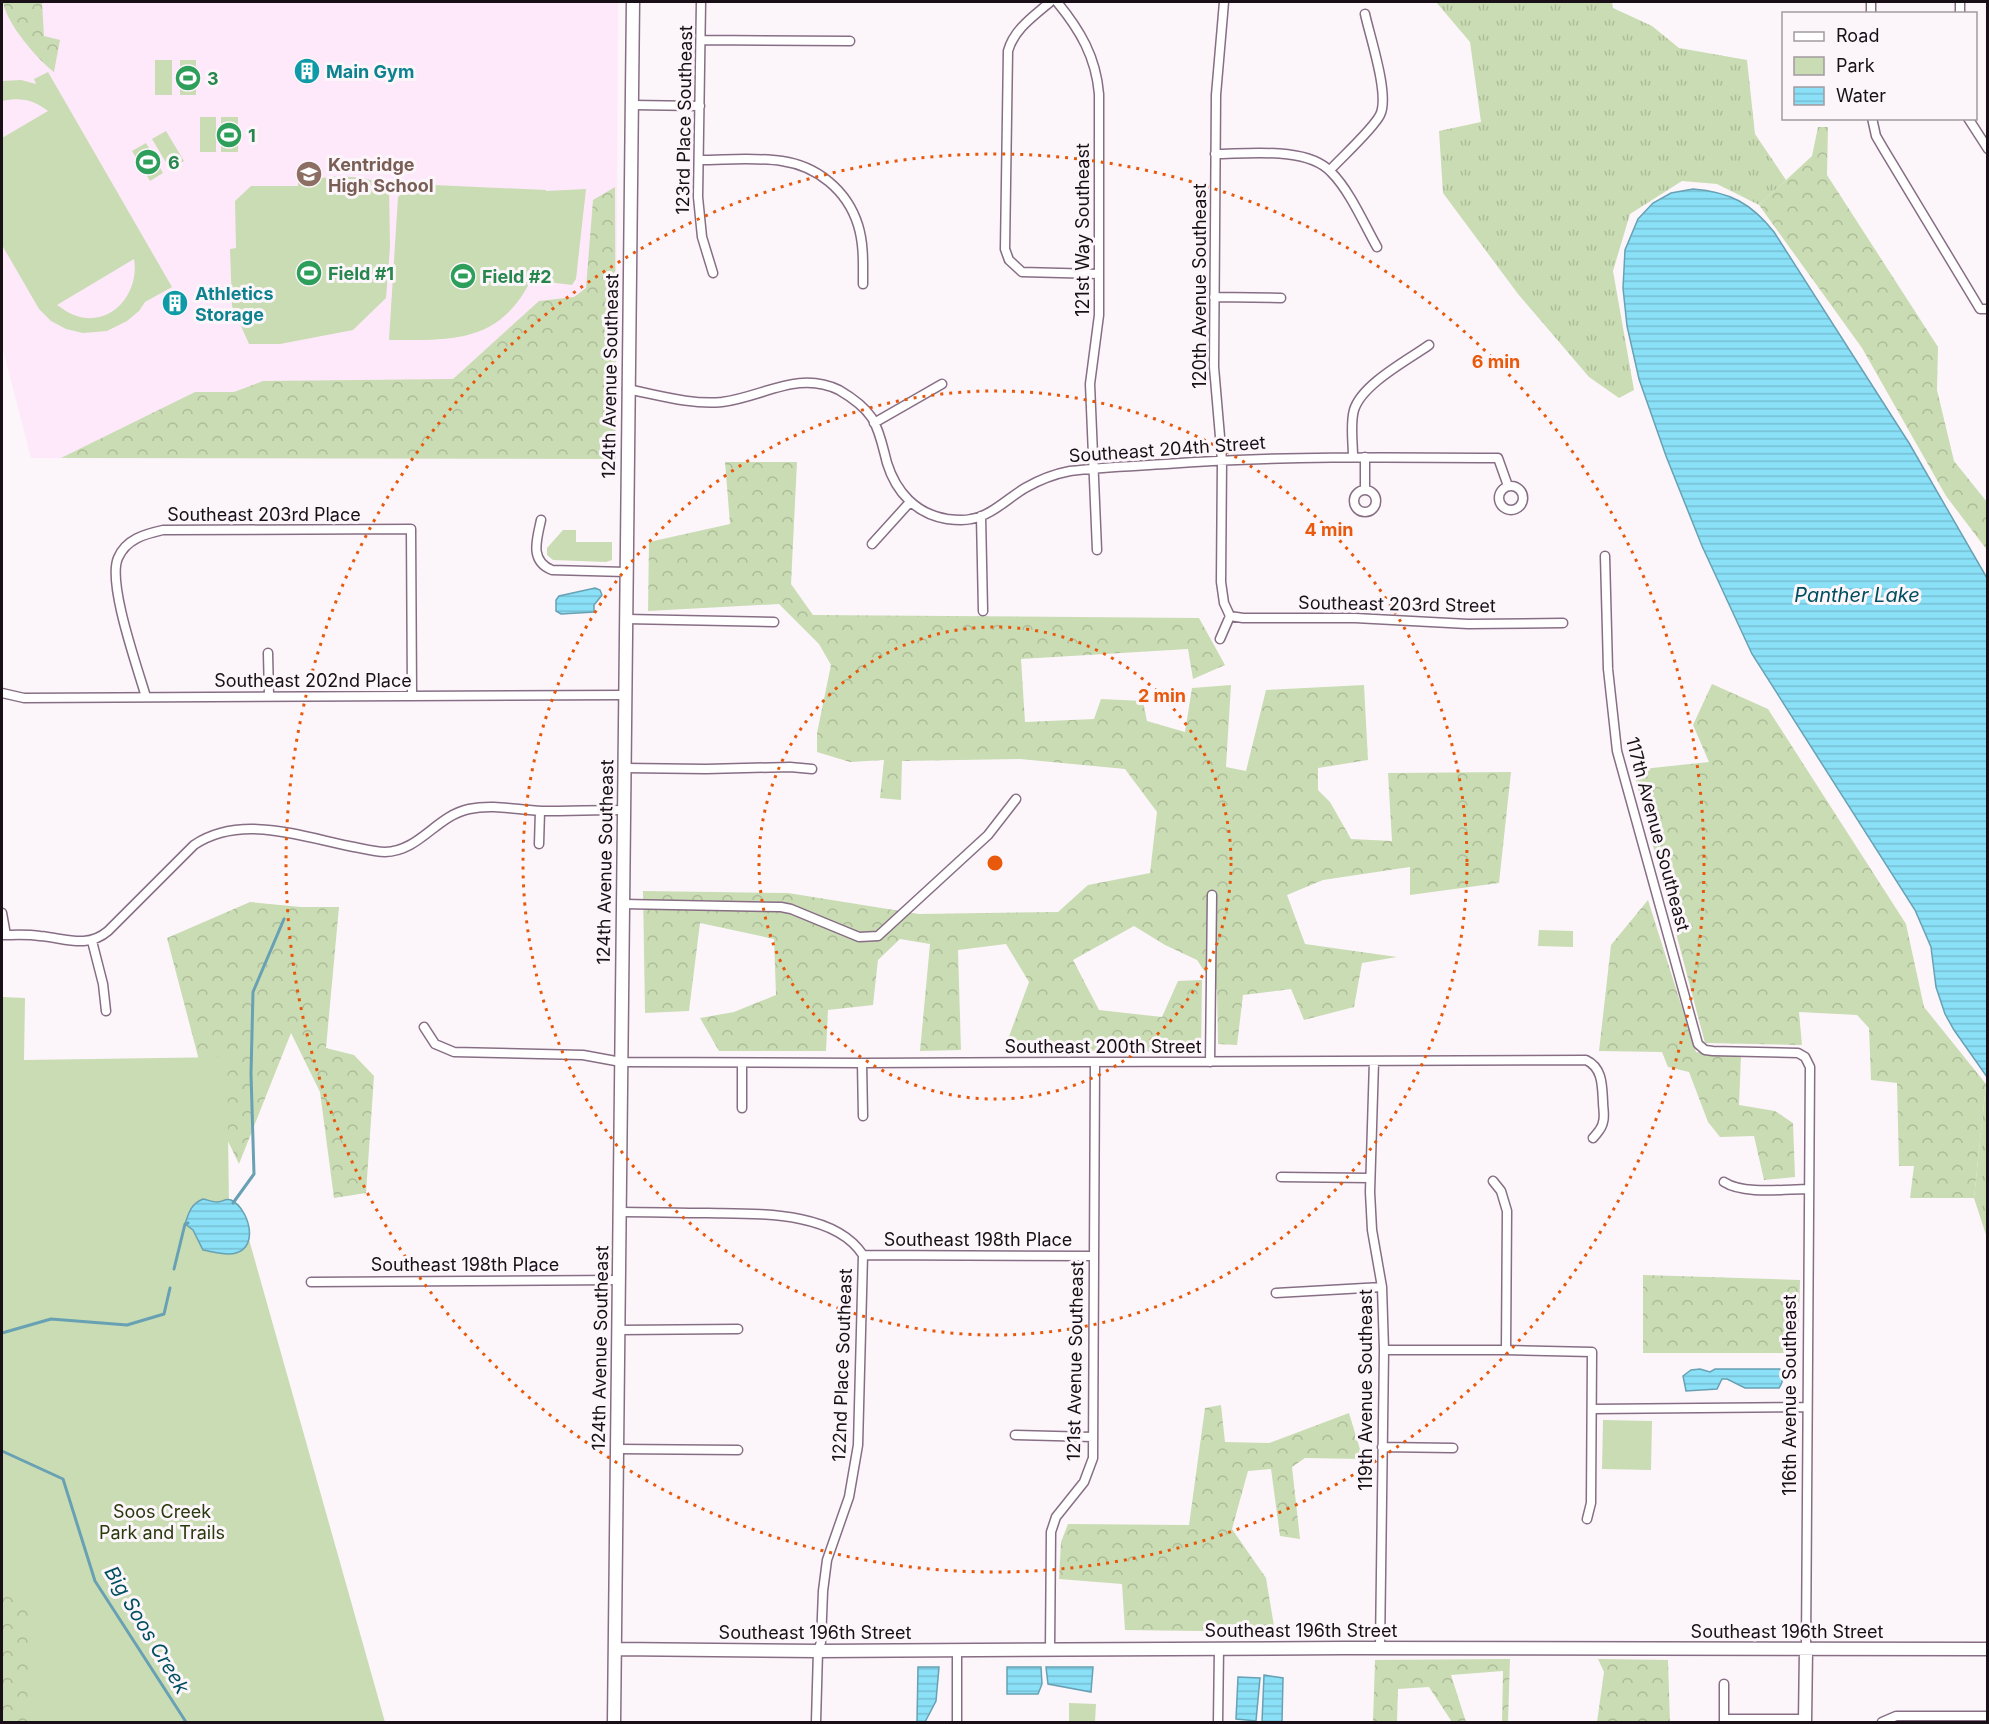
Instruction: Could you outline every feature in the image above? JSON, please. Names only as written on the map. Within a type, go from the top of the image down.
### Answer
[{"type":"street","name":"124th Avenue Southeast","points":[[614,1722],[633,2]]},
{"type":"street","name":"123rd Place Southeast","points":[[702,2],[698,197],[700,228],[713,273]]},
{"type":"street","points":[[1050,2],[1022,26],[1012,38],[1008,51],[1005,249],[1009,260],[1022,272],[1100,274]]},
{"type":"street","name":"121st Way Southeast","points":[[1057,2],[1081,34],[1094,63],[1098,84],[1100,274],[1098,322],[1090,384],[1097,550]]},
{"type":"street","name":"120th Avenue Southeast","points":[[1224,2],[1217,72],[1214,367],[1222,460],[1221,582],[1224,603],[1230,616]]},
{"type":"street","points":[[1330,170],[1377,120],[1383,108],[1382,88],[1365,14]]},
{"type":"street","points":[[702,40],[850,41]]},
{"type":"street","points":[[632,105],[700,106]]},
{"type":"street","points":[[1873,120],[1879,142],[1984,309]]},
{"type":"street","points":[[1969,120],[1988,149]]},
{"type":"street","points":[[1215,154],[1290,155],[1316,162],[1330,170],[1377,247]]},
{"type":"street","points":[[699,160],[783,161],[817,172],[832,183],[843,196],[858,224],[863,250],[863,284]]},
{"type":"street","points":[[1214,297],[1281,298]]},
{"type":"street","points":[[1353,457],[1353,421],[1358,401],[1371,386],[1430,345]]},
{"type":"street","name":"Southeast 204th Street","points":[[627,389],[696,402],[721,402],[742,398],[784,384],[813,382],[825,385],[861,405],[874,423],[896,486],[910,502],[938,517],[959,520],[981,516],[1038,481],[1058,474],[1093,469],[1222,460],[1353,457],[1498,458],[1508,486]]},
{"type":"street","points":[[874,423],[942,384]]},
{"type":"street","points":[[1365,457],[1365,489]]},
{"type":"street","points":[[872,544],[910,502]]},
{"type":"street","points":[[981,516],[983,611]]},
{"type":"street","points":[[541,520],[536,546],[538,560],[543,567],[552,570],[626,572]]},
{"type":"street","name":"Southeast 203rd Place","points":[[146,698],[118,598],[115,578],[118,558],[132,540],[163,530],[411,529],[412,696]]},
{"type":"street","name":"117th Avenue Southeast","points":[[1605,556],[1608,669],[1617,752],[1698,1044],[1705,1050],[1798,1053],[1805,1057],[1810,1067]]},
{"type":"street","points":[[1220,639],[1230,616]]},
{"type":"street","name":"Southeast 203rd Street","points":[[1230,616],[1355,618],[1468,624],[1563,623]]},
{"type":"street","points":[[626,619],[774,622]]},
{"type":"street","points":[[268,653],[269,696]]},
{"type":"street","name":"Southeast 202nd Place","points":[[2,693],[24,698],[625,695]]},
{"type":"street","points":[[624,768],[790,767],[812,769]]},
{"type":"street","points":[[623,904],[781,907],[859,937],[878,936],[988,835],[1016,799]]},
{"type":"street","points":[[2,912],[4,935],[38,935],[78,942],[92,940],[108,930],[194,845],[226,831],[240,829],[271,831],[386,852],[408,847],[444,820],[468,809],[509,807],[540,811],[624,810]]},
{"type":"street","points":[[539,844],[540,811]]},
{"type":"street","points":[[1210,1062],[1212,895]]},
{"type":"street","points":[[92,940],[103,984],[106,1011]]},
{"type":"street","name":"Southeast 200th Street","points":[[424,1027],[435,1044],[454,1052],[583,1055],[621,1062],[1586,1060],[1598,1070],[1602,1085],[1604,1120],[1601,1129],[1593,1138]]},
{"type":"street","name":"119th Avenue Southeast","points":[[1374,1061],[1370,1178],[1372,1230],[1382,1287],[1384,1350],[1380,1648]]},
{"type":"street","name":"121st Avenue Southeast","points":[[1050,1649],[1051,1532],[1056,1517],[1084,1482],[1093,1458],[1095,1062]]},
{"type":"street","points":[[742,1063],[742,1108]]},
{"type":"street","points":[[862,1063],[863,1116]]},
{"type":"street","name":"116th Avenue Southeast","points":[[1805,1721],[1810,1067]]},
{"type":"street","points":[[1281,1177],[1370,1178]]},
{"type":"street","points":[[1493,1181],[1501,1191],[1507,1211],[1506,1350]]},
{"type":"street","points":[[1724,1182],[1734,1188],[1746,1189],[1809,1189]]},
{"type":"street","points":[[620,1212],[747,1214],[797,1219],[837,1232],[858,1247],[863,1255]]},
{"type":"street","name":"Southeast 198th Place","points":[[863,1255],[1093,1256]]},
{"type":"street","name":"122nd Place Southeast","points":[[816,1722],[818,1651],[821,1642],[823,1590],[827,1560],[849,1497],[858,1445],[863,1255]]},
{"type":"street","name":"Southeast 198th Place","points":[[311,1282],[619,1280]]},
{"type":"street","points":[[1276,1293],[1382,1287]]},
{"type":"street","points":[[619,1330],[738,1329]]},
{"type":"street","points":[[1384,1350],[1592,1352],[1591,1503],[1587,1520]]},
{"type":"street","points":[[1593,1409],[1807,1407]]},
{"type":"street","points":[[1015,1435],[1093,1437]]},
{"type":"street","points":[[1382,1447],[1453,1448]]},
{"type":"street","points":[[617,1449],[738,1450]]},
{"type":"street","points":[[1218,1722],[1219,1648]]},
{"type":"street","name":"Southeast 196th Street","points":[[615,1649],[818,1651],[1219,1648],[1988,1649]]},
{"type":"street","points":[[957,1650],[957,1722]]},
{"type":"street","points":[[1724,1684],[1724,1721],[1805,1721]]},
{"type":"street","points":[[1882,1722],[1896,1716],[1988,1716]]},
{"type":"shaded area","name":"Kentridge High School","points":[[2,2],[618,2],[616,459],[31,458],[2,346]]},
{"type":"green space","points":[[3,2],[42,2],[44,36],[60,40],[54,72],[23,40],[10,20]]},
{"type":"green space","points":[[1436,2],[1612,2],[1613,8],[1652,26],[1679,48],[1747,60],[1755,134],[1786,180],[1759,205],[1717,184],[1682,181],[1630,214],[1613,271],[1634,390],[1619,398],[1589,377],[1518,294],[1443,193],[1439,131],[1481,122],[1470,42]]},
{"type":"green space","points":[[155,60],[172,60],[172,95],[155,95]]},
{"type":"green space","name":"3","points":[[180,60],[196,60],[196,95],[180,95]]},
{"type":"green space","points":[[48,72],[172,287],[145,302],[139,311],[127,321],[107,331],[83,333],[66,329],[51,321],[39,309],[2,245],[2,138],[48,111],[26,100],[2,101],[2,81],[21,80],[36,84],[34,79]],"holes":[[[134,259],[135,272],[127,296],[110,313],[87,318],[72,314],[57,305]]]},
{"type":"green space","points":[[200,117],[216,117],[216,152],[200,152]]},
{"type":"green space","name":"1","points":[[221,117],[238,117],[238,152],[221,152]]},
{"type":"green space","points":[[1818,127],[1828,127],[1827,175],[1938,347],[1937,390],[1954,461],[1987,502],[1987,550],[1946,496],[1862,348],[1759,205],[1812,156]]},
{"type":"green space","points":[[166,131],[184,161],[170,169],[152,139]]},
{"type":"green space","name":"6","points":[[146,143],[163,173],[150,181],[132,151]]},
{"type":"green space","name":"Field #1","points":[[338,176],[363,178],[389,185],[390,247],[386,298],[353,330],[280,344],[249,344],[232,306],[230,249],[236,248],[235,201],[251,186],[298,186],[298,181]]},
{"type":"green space","name":"Field #2","points":[[412,184],[546,191],[586,189],[576,279],[572,285],[531,280],[518,301],[504,316],[488,327],[471,334],[433,340],[389,340],[398,197]]},
{"type":"green space","points":[[615,187],[616,459],[61,458],[195,392],[234,392],[263,381],[453,379],[539,301],[574,297],[586,288],[593,200]]},
{"type":"green space","points":[[725,462],[797,462],[791,584],[813,615],[1199,618],[1225,665],[1193,679],[1188,649],[1021,659],[1025,722],[1094,719],[1101,699],[1143,701],[1147,721],[1185,732],[1192,688],[1231,685],[1226,767],[1246,771],[1266,690],[1364,685],[1368,760],[1318,768],[1318,790],[1330,802],[1351,839],[1392,841],[1388,773],[1511,772],[1499,883],[1410,895],[1410,867],[1323,880],[1287,895],[1305,944],[1397,957],[1362,963],[1354,1007],[1304,1020],[1291,989],[1243,995],[1237,1045],[1218,1044],[1217,990],[1197,960],[1165,945],[1134,926],[1073,960],[1099,1010],[1162,1017],[1178,981],[1202,980],[1201,1052],[1004,1050],[1029,982],[1006,944],[958,950],[961,1050],[920,1051],[930,944],[900,939],[878,960],[873,1005],[828,1010],[826,1051],[719,1051],[700,1018],[734,1012],[776,995],[774,939],[700,923],[689,1011],[645,1013],[643,891],[788,893],[919,914],[1058,912],[1088,885],[1150,873],[1157,812],[1125,769],[1020,759],[902,761],[901,800],[880,798],[884,760],[850,762],[817,752],[817,733],[831,665],[819,644],[779,604],[648,611],[649,542],[730,524]]},
{"type":"green space","points":[[563,530],[576,530],[576,542],[612,542],[612,560],[606,562],[553,560],[547,555],[547,548]]},
{"type":"green space","points":[[1712,684],[1768,709],[1906,924],[1924,1007],[1986,1084],[1974,1198],[1910,1198],[1914,1166],[1899,1166],[1897,1083],[1871,1080],[1869,1028],[1857,1015],[1799,1012],[1802,1045],[1705,1043],[1633,770],[1709,762],[1693,725]]},
{"type":"green space","points":[[1648,900],[1696,1052],[1741,1056],[1739,1105],[1775,1111],[1793,1123],[1795,1177],[1764,1180],[1754,1136],[1720,1137],[1708,1122],[1689,1072],[1668,1067],[1662,1052],[1599,1051],[1611,945]]},
{"type":"green space","points":[[250,902],[301,907],[339,907],[326,1048],[354,1055],[374,1076],[366,1193],[334,1198],[320,1092],[291,1033],[239,1164],[211,1106],[167,938]]},
{"type":"green space","points":[[1539,930],[1573,931],[1573,947],[1538,946]]},
{"type":"green space","name":"Soos Creek Park and Trails","points":[[2,997],[25,998],[24,1060],[227,1057],[229,1204],[239,1204],[385,1722],[27,1722],[30,1612],[2,1588]]},
{"type":"green space","points":[[1986,1084],[1988,1086],[1987,1238],[1974,1198]]},
{"type":"green space","points":[[1643,1275],[1800,1280],[1798,1353],[1643,1353]]},
{"type":"green space","points":[[1221,1405],[1225,1442],[1269,1443],[1349,1413],[1363,1459],[1305,1458],[1292,1467],[1300,1539],[1280,1536],[1271,1469],[1248,1471],[1232,1529],[1266,1578],[1275,1632],[1125,1630],[1122,1584],[1059,1579],[1061,1542],[1068,1524],[1189,1525],[1205,1408]]},
{"type":"green space","points":[[1603,1420],[1652,1421],[1651,1470],[1602,1469]]},
{"type":"green space","points":[[2,1479],[182,1722],[2,1722]]},
{"type":"green space","points":[[1510,1659],[1508,1722],[1502,1722],[1503,1671],[1451,1675],[1466,1722],[1452,1722],[1429,1687],[1398,1689],[1397,1722],[1373,1722],[1375,1660]]},
{"type":"green space","points":[[1598,1659],[1668,1660],[1670,1722],[1597,1722],[1604,1672]]},
{"type":"green space","points":[[1069,1703],[1096,1704],[1095,1722],[1069,1722]]},
{"type":"water","name":"Panther Lake","points":[[1693,189],[1718,193],[1739,201],[1757,213],[1774,232],[1909,443],[1987,578],[1987,1077],[1945,1014],[1936,987],[1931,947],[1915,910],[1752,654],[1702,546],[1666,456],[1639,379],[1627,326],[1623,288],[1625,250],[1638,219],[1653,203],[1671,193]]},
{"type":"water","points":[[595,588],[600,590],[602,595],[594,605],[594,612],[561,614],[556,611],[556,600],[559,596]]},
{"type":"water","points":[[203,1199],[217,1202],[227,1199],[237,1204],[249,1227],[248,1243],[243,1249],[228,1254],[203,1250],[193,1230],[185,1224],[193,1206]]},
{"type":"water","points":[[1700,1369],[1710,1372],[1715,1369],[1780,1369],[1783,1378],[1779,1388],[1745,1388],[1727,1379],[1722,1379],[1717,1389],[1686,1391],[1683,1376],[1691,1370]]},
{"type":"water","points":[[918,1667],[939,1667],[936,1701],[925,1722],[917,1722]]},
{"type":"water","points":[[1007,1667],[1041,1667],[1042,1684],[1038,1694],[1007,1694]]},
{"type":"water","points":[[1046,1667],[1093,1667],[1091,1692],[1048,1684]]},
{"type":"water","points":[[1264,1675],[1283,1678],[1282,1722],[1262,1722]]},
{"type":"water","points":[[1238,1677],[1260,1678],[1256,1721],[1236,1719]]},
{"type":"waterway","points":[[233,1203],[254,1174],[251,1074],[253,992],[284,919]]},
{"type":"waterway","points":[[174,1269],[185,1224],[188,1223]]},
{"type":"waterway","points":[[2,1333],[51,1319],[127,1325],[164,1314],[170,1288]]},
{"type":"waterway","name":"Big Soos Creek","points":[[2,1451],[63,1479],[95,1581],[186,1722]]},
{"type":"place","name":"Main Gym","points":[[307,71]]},
{"type":"place","name":"3","points":[[188,78]]},
{"type":"place","name":"1","points":[[229,135]]},
{"type":"place","name":"6","points":[[148,162]]},
{"type":"place","name":"Kentridge High School","points":[[309,174]]},
{"type":"place","name":"Field #1","points":[[309,273]]},
{"type":"place","name":"Field #2","points":[[463,276]]},
{"type":"place","name":"Athletics Storage","points":[[175,303]]}]
